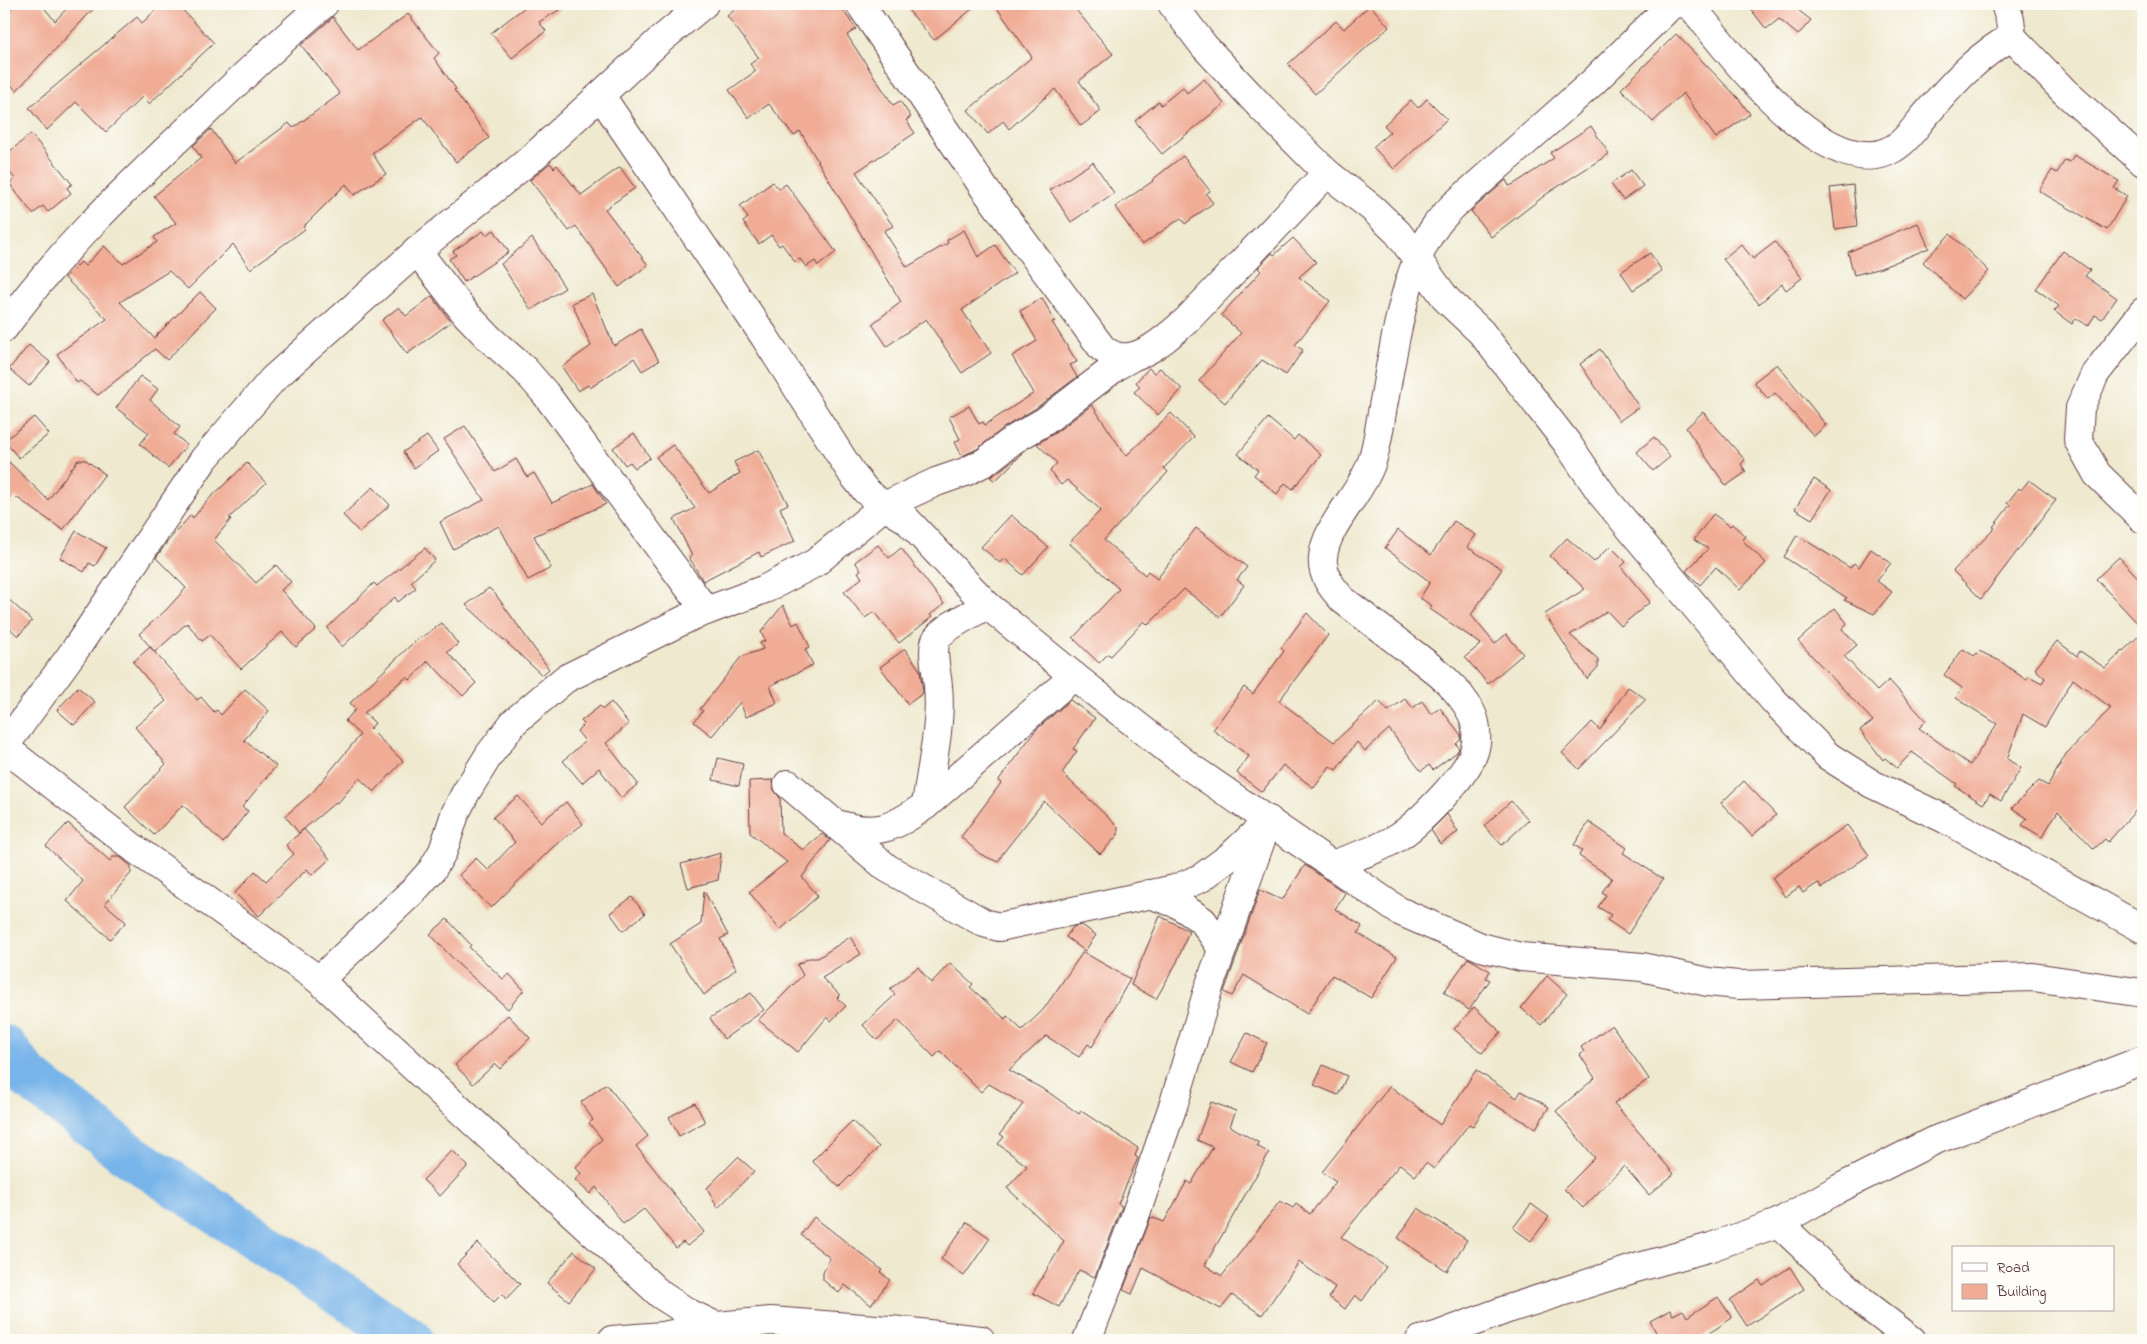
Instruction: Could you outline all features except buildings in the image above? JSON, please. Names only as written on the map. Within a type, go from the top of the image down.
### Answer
[{"type":"street","points":[[4,328],[29,293],[61,255],[147,169],[289,33],[324,4]]},
{"type":"street","points":[[704,4],[658,42],[532,158],[418,251],[273,379],[232,424],[204,459],[77,647],[4,747],[135,849],[319,980],[661,1295],[689,1313],[716,1326]]},
{"type":"street","points":[[860,4],[984,188],[1102,348],[1116,357],[1134,356]]},
{"type":"street","points":[[1172,4],[1204,46],[1327,173],[1372,208],[1392,227],[1448,300],[1481,332],[1567,444],[1604,497],[1774,701],[1828,756],[1872,784],[1947,820],[2143,929]]},
{"type":"street","points":[[1331,865],[1379,848],[1398,837],[1416,823],[1461,773],[1472,757],[1477,737],[1472,714],[1459,694],[1443,677],[1343,600],[1331,586],[1324,572],[1322,560],[1325,543],[1362,482],[1373,456],[1394,346],[1417,260],[1434,227],[1452,207],[1593,82],[1666,11],[1676,4]]},
{"type":"street","points":[[1686,4],[1693,8],[1755,84],[1789,115],[1829,145],[1851,153],[1868,156],[1886,152],[1900,144],[1952,83],[1982,56],[2012,37]]},
{"type":"street","points":[[2005,4],[2010,20],[2012,37],[2065,92],[2143,162]]},
{"type":"street","points":[[601,96],[764,336],[853,475],[866,491],[884,506],[906,519],[987,606],[1074,676],[1190,766],[1399,912],[1481,947],[1521,957],[1642,967],[1708,982],[1738,985],[2033,977],[2143,993]]},
{"type":"street","points":[[319,980],[414,890],[432,870],[443,851],[455,814],[489,755],[514,722],[564,680],[644,639],[706,611],[765,589],[815,563],[884,506],[985,462],[1013,440],[1045,421],[1118,365],[1151,349],[1166,339],[1187,320],[1327,173]]},
{"type":"street","points":[[418,251],[466,314],[490,339],[525,370],[545,393],[706,611]]},
{"type":"street","points":[[2143,312],[2095,374],[2080,408],[2078,440],[2097,474],[2143,519]]},
{"type":"street","points":[[926,805],[938,715],[939,691],[934,649],[936,639],[944,631],[987,606]]},
{"type":"street","points":[[833,823],[855,830],[878,830],[902,822],[926,805],[1074,676]]},
{"type":"street","points":[[788,784],[887,868],[984,923],[998,927],[1175,890],[1201,878],[1232,855],[1269,820]]},
{"type":"street","points":[[1087,1340],[1134,1222],[1174,1103],[1222,949],[1269,820]]},
{"type":"street","points":[[1149,894],[1178,904],[1203,921],[1222,949]]},
{"type":"street","points":[[1420,1340],[1436,1336],[1505,1310],[1636,1268],[1711,1247],[1778,1223],[1840,1188],[1933,1141],[2143,1060]]},
{"type":"street","points":[[1778,1223],[1861,1301],[1912,1340]]},
{"type":"street","points":[[612,1340],[662,1336],[716,1326],[771,1321],[902,1331],[981,1340]]},
{"type":"waterway","points":[[4,1047],[27,1076],[125,1152],[411,1340]]}]
